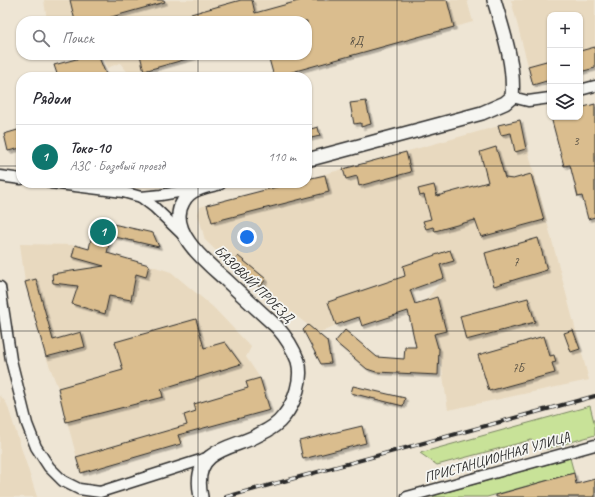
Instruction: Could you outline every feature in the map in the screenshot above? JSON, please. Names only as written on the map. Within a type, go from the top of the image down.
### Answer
[{"type":"street","points":[[312,159],[482,113],[498,107],[512,97],[513,84],[510,60],[494,0]]},
{"type":"street","points":[[583,89],[595,86]]},
{"type":"street","points":[[512,97],[528,101],[547,98]]},
{"type":"street","points":[[0,176],[16,178]]},
{"type":"street","name":"БАЗОВЫЙ ПРОЕЗД","points":[[92,188],[124,192],[141,197],[154,207],[210,265],[277,327],[286,338],[298,362],[299,374],[297,391],[284,416],[274,426],[259,435],[210,457]]},
{"type":"street","name":"БАЗОВЫЙ ПРОЕЗД","points":[[141,197],[199,188]]},
{"type":"street","name":"БАЗОВЫЙ ПРОЕЗД","points":[[185,238],[180,228],[179,210],[186,198],[199,188]]},
{"type":"street","points":[[0,288],[12,360],[27,424],[36,447],[49,466],[63,481],[79,489],[98,494],[210,457]]},
{"type":"street","name":"ПРИСТАНЦИОННАЯ УЛИЦА","points":[[407,497],[595,445]]},
{"type":"street","points":[[201,497],[199,487],[200,475],[203,465],[210,457]]},
{"type":"street","points":[[191,463],[200,475]]},
{"type":"shaded area","points":[[44,0],[467,0],[473,22],[292,72],[273,72],[269,60],[312,60],[312,16],[46,16]]},
{"type":"shaded area","points":[[511,0],[595,0],[595,68],[583,71],[583,12],[547,12],[547,81],[533,85]]},
{"type":"shaded area","points":[[105,60],[184,60],[141,72],[128,72],[120,63],[107,68]]},
{"type":"shaded area","points":[[520,120],[589,380],[448,410],[439,348],[425,301],[444,278],[411,290],[413,300],[336,325],[318,333],[231,265],[205,240],[198,214],[200,207],[273,188],[312,188],[312,178]]},
{"type":"shaded area","points":[[20,244],[75,245],[171,272],[213,307],[251,347],[246,357],[260,378],[270,410],[189,432],[181,444],[81,473],[58,388],[46,357],[25,282]]},
{"type":"shaded area","points":[[0,395],[7,404],[37,497],[0,497]]},
{"type":"green space","points":[[590,406],[595,426],[595,435],[547,449],[531,440],[437,465],[420,453]]},
{"type":"green space","points":[[570,458],[574,473],[487,497],[428,497]]},
{"type":"building","points":[[70,0],[164,0],[165,2],[115,16],[74,16]]},
{"type":"building","points":[[241,0],[252,0],[255,13],[302,0],[447,0],[454,27],[292,72],[273,72],[269,60],[312,60],[312,16],[184,16]]},
{"type":"building","points":[[595,47],[595,68],[583,71],[583,50]]},
{"type":"building","points":[[72,60],[100,60],[105,72],[56,72],[54,65]]},
{"type":"building","points":[[141,60],[183,60],[144,71]]},
{"type":"building","points":[[547,61],[547,81],[533,85],[528,66]]},
{"type":"building","points":[[366,101],[371,124],[361,127],[361,123],[354,124],[350,103]]},
{"type":"building","points":[[595,104],[595,217],[588,219],[582,196],[578,197],[570,165],[564,166],[552,120],[583,120],[583,107]]},
{"type":"building","points":[[520,120],[526,149],[515,152],[511,133],[501,135],[498,125]]},
{"type":"building","points":[[318,127],[320,136],[312,138],[312,129]]},
{"type":"building","points":[[16,130],[16,149],[8,151],[4,134]]},
{"type":"building","points":[[496,147],[505,178],[513,179],[531,174],[544,220],[481,237],[475,220],[435,231],[433,227],[426,229],[423,221],[431,219],[424,195],[420,196],[418,189],[434,185],[437,196],[488,182],[480,152]]},
{"type":"building","points":[[406,152],[411,172],[359,186],[357,176],[346,179],[343,169]]},
{"type":"building","points":[[325,175],[329,192],[212,222],[207,205],[273,188],[312,188],[312,178]]},
{"type":"building","points":[[95,220],[153,233],[159,247],[111,236],[107,253],[149,265],[146,277],[136,274],[131,300],[109,296],[105,314],[72,304],[78,286],[53,283],[52,274],[104,266],[72,257],[75,245],[89,249]]},
{"type":"building","points":[[538,238],[547,270],[494,286],[485,253]]},
{"type":"building","points":[[450,250],[454,261],[440,265],[444,278],[410,290],[415,304],[437,297],[446,331],[434,334],[439,348],[438,375],[376,372],[367,369],[335,342],[345,330],[377,357],[404,359],[405,347],[416,347],[408,311],[362,326],[359,317],[336,325],[328,302],[405,276],[403,266]]},
{"type":"building","points":[[238,256],[266,279],[260,287],[231,265]]},
{"type":"building","points":[[36,279],[53,340],[81,332],[85,347],[46,357],[25,282]]},
{"type":"building","points":[[528,298],[535,322],[466,340],[460,316]]},
{"type":"building","points":[[196,319],[204,348],[225,342],[241,364],[161,389],[163,397],[66,422],[58,388],[123,370],[115,342]]},
{"type":"building","points":[[308,325],[327,341],[331,363],[321,364],[303,330]]},
{"type":"building","points":[[573,330],[580,349],[571,352],[564,333]]},
{"type":"building","points":[[544,336],[550,356],[554,355],[556,362],[552,363],[555,373],[489,391],[478,355]]},
{"type":"building","points":[[260,378],[270,410],[178,435],[181,444],[81,473],[76,457],[187,425],[184,415],[196,411],[194,404],[248,388],[246,382]]},
{"type":"building","points":[[353,386],[405,398],[403,406],[351,393]]},
{"type":"building","points":[[362,426],[366,443],[303,459],[299,441]]},
{"type":"building","points":[[574,473],[576,484],[595,479],[595,497],[496,497],[496,495]]},
{"type":"railway","points":[[226,497],[595,396]]},
{"type":"place","name":"Токо-10","points":[[103,232]]}]
